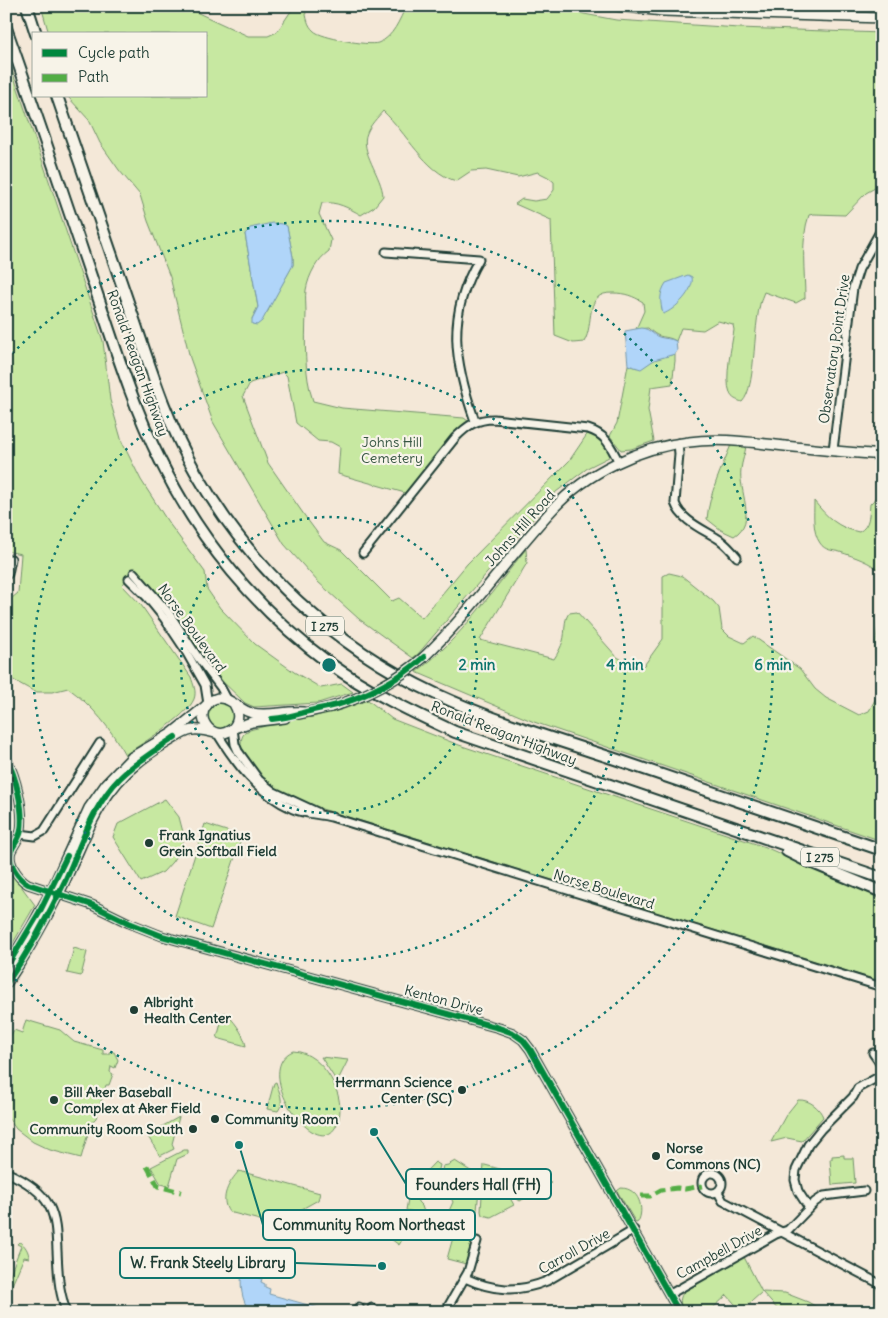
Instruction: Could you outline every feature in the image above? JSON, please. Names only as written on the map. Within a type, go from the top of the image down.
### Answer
[{"type":"highway","points":[[27,6],[35,32]]},
{"type":"highway","name":"Ronald Reagan Highway","points":[[6,28],[131,394],[174,489],[193,520],[224,563],[297,637],[329,663],[359,683],[412,712],[491,746],[882,878]]},
{"type":"highway","name":"Ronald Reagan Highway","points":[[59,98],[172,424],[195,471],[228,523],[254,557],[297,601],[324,625],[378,663],[409,681],[457,704],[882,850]]},
{"type":"highway","points":[[758,836],[803,859],[882,892]]},
{"type":"main road","points":[[617,6],[670,11],[882,18]]},
{"type":"main road","name":"Johns Hill Road","points":[[234,728],[252,722],[293,717],[303,712],[331,707],[356,698],[372,691],[424,658],[554,508],[586,481],[619,462],[646,451],[678,443],[718,440],[882,455]]},
{"type":"main road","points":[[6,968],[54,893],[94,814],[120,778],[147,754],[183,732],[196,728],[216,733],[225,733],[234,728],[237,723],[238,713],[230,702],[216,699],[207,704],[170,734],[132,757],[106,784],[84,818],[54,893],[39,933],[6,984]]},
{"type":"main road","name":"Johns Hill Road","points":[[230,702],[253,714],[303,712]]},
{"type":"main road","points":[[207,704],[203,721],[206,726],[216,733]]},
{"type":"street","points":[[853,6],[853,16]]},
{"type":"street","name":"Observatory Point Drive","points":[[833,450],[852,288],[859,269],[882,228]]},
{"type":"street","points":[[386,252],[479,259],[462,295],[456,327],[458,359],[475,421]]},
{"type":"street","points":[[363,553],[455,438],[475,421],[494,419],[588,429],[606,439],[619,462]]},
{"type":"street","points":[[678,443],[679,454],[675,503],[677,510],[692,523],[729,548],[737,557]]},
{"type":"street","points":[[6,575],[8,574],[11,559]]},
{"type":"street","name":"Norse Boulevard","points":[[207,704],[205,685],[184,648],[164,618],[131,576],[144,583],[168,612],[230,702]]},
{"type":"street","name":"Norse Boulevard","points":[[234,728],[235,744],[251,771],[274,792],[319,814],[882,987]]},
{"type":"street","name":"Norse Boulevard","points":[[216,733],[245,773],[271,797],[293,809],[319,814]]},
{"type":"street","points":[[6,758],[16,780],[21,822],[20,834],[35,836],[44,831],[100,743]]},
{"type":"street","name":"Kenton Drive","points":[[20,834],[10,856],[15,871],[28,884],[92,905],[162,936],[492,1026],[513,1033],[523,1040],[530,1049],[634,1230],[679,1312]]},
{"type":"street","points":[[873,1054],[882,1066]]},
{"type":"street","points":[[809,1208],[798,1191],[795,1180],[796,1170],[808,1145],[853,1097],[858,1088],[882,1075]]},
{"type":"street","points":[[6,1172],[23,1180],[40,1192],[55,1216],[59,1282],[66,1312]]},
{"type":"street","name":"Campbell Drive","points":[[670,1294],[780,1232],[788,1230],[815,1202],[824,1196],[864,1191]]},
{"type":"street","name":"Campbell Drive","points":[[718,1192],[723,1201],[882,1285]]},
{"type":"street","name":"Carroll Drive","points":[[465,1278],[494,1289],[516,1290],[534,1287],[634,1230]]},
{"type":"street","points":[[444,1312],[465,1278],[477,1240]]},
{"type":"green space","name":"Johns Hill Cemetery","points":[[41,6],[183,6],[248,36],[268,36],[277,32],[293,8],[300,6],[305,10],[310,26],[318,34],[345,41],[373,44],[383,41],[392,33],[406,6],[557,6],[584,14],[616,20],[739,28],[882,33],[882,184],[866,193],[845,215],[809,215],[804,246],[805,298],[796,303],[764,292],[757,319],[753,368],[747,394],[742,402],[732,397],[728,387],[733,325],[718,321],[703,330],[681,328],[676,341],[656,335],[648,328],[636,329],[644,311],[643,302],[629,295],[613,293],[604,294],[597,298],[594,303],[584,342],[573,343],[555,336],[551,220],[515,204],[522,199],[534,201],[547,199],[554,190],[554,182],[548,177],[538,172],[518,177],[486,170],[471,171],[456,181],[445,176],[425,160],[383,111],[370,127],[365,140],[366,148],[382,188],[383,196],[374,207],[361,215],[332,203],[322,203],[319,214],[331,240],[329,251],[314,268],[306,290],[306,358],[308,380],[313,401],[342,408],[464,418],[468,421],[442,448],[405,493],[338,474],[340,447],[331,442],[318,441],[296,423],[287,376],[283,372],[250,383],[243,396],[268,463],[307,519],[324,542],[341,550],[392,601],[399,598],[422,618],[467,564],[569,461],[588,433],[603,442],[609,452],[609,457],[589,467],[556,492],[413,658],[359,619],[318,582],[284,544],[213,422],[190,358],[170,277],[140,195],[100,143],[89,120],[69,98],[208,98],[208,32],[48,32]],"holes":[[[287,227],[293,265],[268,311],[257,325],[252,319],[258,307],[245,234]]]},
{"type":"green space","points":[[6,53],[103,341],[110,400],[122,442],[141,480],[168,522],[205,572],[207,589],[220,608],[255,644],[294,672],[321,688],[342,684],[353,692],[318,703],[254,707],[245,703],[210,671],[162,600],[135,571],[122,585],[141,605],[191,677],[195,696],[183,714],[125,755],[101,718],[68,688],[52,692],[35,692],[6,676],[6,603],[18,593],[21,554],[6,551]]},
{"type":"green space","points":[[675,354],[672,384],[651,387],[648,410],[654,441],[631,449],[621,450],[610,436],[617,423],[628,365],[639,368],[656,359]]},
{"type":"green space","points":[[731,445],[746,446],[741,466],[746,514],[745,522],[741,530],[734,536],[721,530],[707,519],[713,490]]},
{"type":"green space","points":[[882,473],[882,573],[862,560],[824,548],[817,539],[814,501],[839,525],[859,532],[863,530],[867,523],[870,504],[877,494]]},
{"type":"green space","points":[[526,549],[527,563],[480,640],[554,659],[563,641],[567,616],[569,613],[577,612],[617,657],[640,669],[663,639],[663,576],[669,573],[682,576],[713,601],[719,608],[722,629],[729,636],[744,643],[753,636],[800,669],[815,689],[826,698],[859,715],[869,711],[877,696],[875,648],[882,593],[882,841],[534,722],[416,672],[461,630]]},
{"type":"green space","points":[[368,700],[392,719],[459,745],[765,847],[882,899],[882,982],[309,805],[269,785],[255,773],[238,745],[241,744],[244,734],[248,731],[271,722],[313,717]]},
{"type":"green space","points":[[221,703],[230,707],[234,716],[230,725],[221,729],[212,725],[208,716],[212,707]]},
{"type":"green space","name":"Frank Ignatius Grein Softball Field","points":[[165,799],[179,817],[184,836],[181,848],[163,872],[141,882],[113,837],[118,824]]},
{"type":"green space","points":[[205,824],[242,836],[211,929],[175,916]]},
{"type":"green space","points":[[6,872],[15,878],[35,905],[6,955]]},
{"type":"green space","points":[[74,948],[87,952],[81,976],[67,973]]},
{"type":"green space","points":[[224,1012],[238,1027],[246,1046],[217,1038]]},
{"type":"green space","name":"Bill Aker Baseball Complex at Aker Field","points":[[26,1020],[60,1030],[74,1042],[103,1050],[103,1054],[114,1052],[118,1060],[115,1068],[111,1066],[110,1072],[113,1074],[109,1085],[106,1085],[96,1118],[91,1123],[81,1158],[50,1150],[33,1142],[16,1129],[6,1115],[6,1043],[14,1030],[22,1033]]},
{"type":"green space","points":[[293,1051],[304,1053],[314,1059],[331,1078],[336,1090],[340,1113],[337,1124],[328,1134],[316,1133],[304,1125],[292,1111],[283,1094],[279,1076],[282,1061]]},
{"type":"green space","points":[[321,1057],[348,1060],[337,1082]]},
{"type":"green space","points":[[276,1082],[281,1101],[278,1111],[267,1109],[274,1083]]},
{"type":"green space","points":[[798,1100],[814,1105],[823,1117],[802,1141],[787,1138],[771,1142],[786,1115]]},
{"type":"green space","points":[[179,1117],[172,1144],[174,1149],[160,1156],[147,1135]]},
{"type":"green space","points":[[184,1150],[188,1150],[188,1154],[177,1159],[169,1186],[161,1184],[151,1167]]},
{"type":"green space","points":[[844,1155],[844,1158],[853,1158],[855,1183],[832,1185],[830,1159],[832,1159],[832,1156]]},
{"type":"green space","points":[[455,1161],[480,1177],[477,1211],[471,1216],[449,1211],[453,1202],[445,1186],[439,1188],[438,1186],[443,1166]]},
{"type":"green space","points":[[435,1162],[440,1165],[436,1182],[418,1194],[417,1197],[425,1215],[406,1210],[410,1188]]},
{"type":"green space","points":[[484,1165],[551,1183],[520,1201],[483,1176]]},
{"type":"green space","points":[[239,1171],[320,1193],[318,1200],[275,1224],[229,1212],[225,1201],[226,1190]]},
{"type":"green space","points":[[483,1179],[510,1198],[514,1205],[491,1217],[482,1215]]},
{"type":"green space","points":[[621,1188],[632,1191],[639,1200],[641,1211],[636,1223],[617,1191]]},
{"type":"green space","points":[[405,1216],[414,1220],[399,1245],[391,1239]]},
{"type":"green space","points":[[459,1216],[470,1220],[473,1229],[466,1264],[447,1259]]},
{"type":"green space","points":[[19,1242],[26,1248],[29,1258],[24,1257],[6,1299],[6,1285],[21,1246],[17,1244]]},
{"type":"green space","points":[[744,1257],[762,1292],[741,1311],[727,1295],[711,1310],[712,1312],[684,1312],[680,1301],[685,1290]]},
{"type":"green space","points":[[762,1292],[785,1293],[808,1302],[825,1312],[780,1312]]},
{"type":"water","points":[[272,223],[287,226],[293,265],[262,321],[257,325],[252,324],[252,319],[258,307],[245,234],[250,228]]},
{"type":"water","points":[[688,275],[692,277],[692,282],[687,293],[678,304],[663,314],[661,298],[666,283]]},
{"type":"water","points":[[641,328],[647,329],[659,337],[676,341],[677,351],[675,354],[654,360],[641,369],[628,365],[625,331]]},
{"type":"water","points":[[242,1270],[258,1274],[257,1277],[262,1279],[261,1282],[265,1284],[265,1287],[270,1289],[269,1294],[326,1310],[326,1312],[250,1312],[242,1292]]},
{"type":"tunnel","points":[[359,1307],[366,1306],[372,1308]]},
{"type":"marked path","points":[[147,1166],[158,1186],[181,1192]]},
{"type":"marked path","points":[[641,1196],[650,1196],[661,1190],[702,1186]]},
{"type":"marked path","points":[[420,1220],[431,1214]]},
{"type":"cycle path","points":[[272,719],[335,705],[362,696],[395,679],[424,657]]},
{"type":"cycle path","points":[[6,984],[52,908],[88,827],[110,789],[126,772],[175,737]]},
{"type":"cycle path","points":[[6,758],[16,784],[22,822],[20,833],[10,856],[17,874],[28,884],[92,905],[162,936],[499,1028],[513,1033],[523,1040],[530,1049],[679,1312]]},
{"type":"cycle path","points":[[6,968],[39,913],[67,856]]},
{"type":"place","name":"Frank Ignatius Grein Softball Field","points":[[149,843]]},
{"type":"place","name":"Albright Health Center","points":[[134,1010]]},
{"type":"place","name":"Herrmann Science Center (SC)","points":[[462,1090]]},
{"type":"place","name":"Bill Aker Baseball Complex at Aker Field","points":[[54,1100]]},
{"type":"place","name":"Community Room","points":[[215,1119]]},
{"type":"place","name":"Community Room South","points":[[193,1129]]},
{"type":"place","name":"Founders Hall (FH)","points":[[374,1132]]},
{"type":"place","name":"Community Room Northeast","points":[[239,1145]]},
{"type":"place","name":"Norse Commons (NC)","points":[[656,1156]]},
{"type":"place","name":"W. Frank Steely Library","points":[[382,1266]]}]
